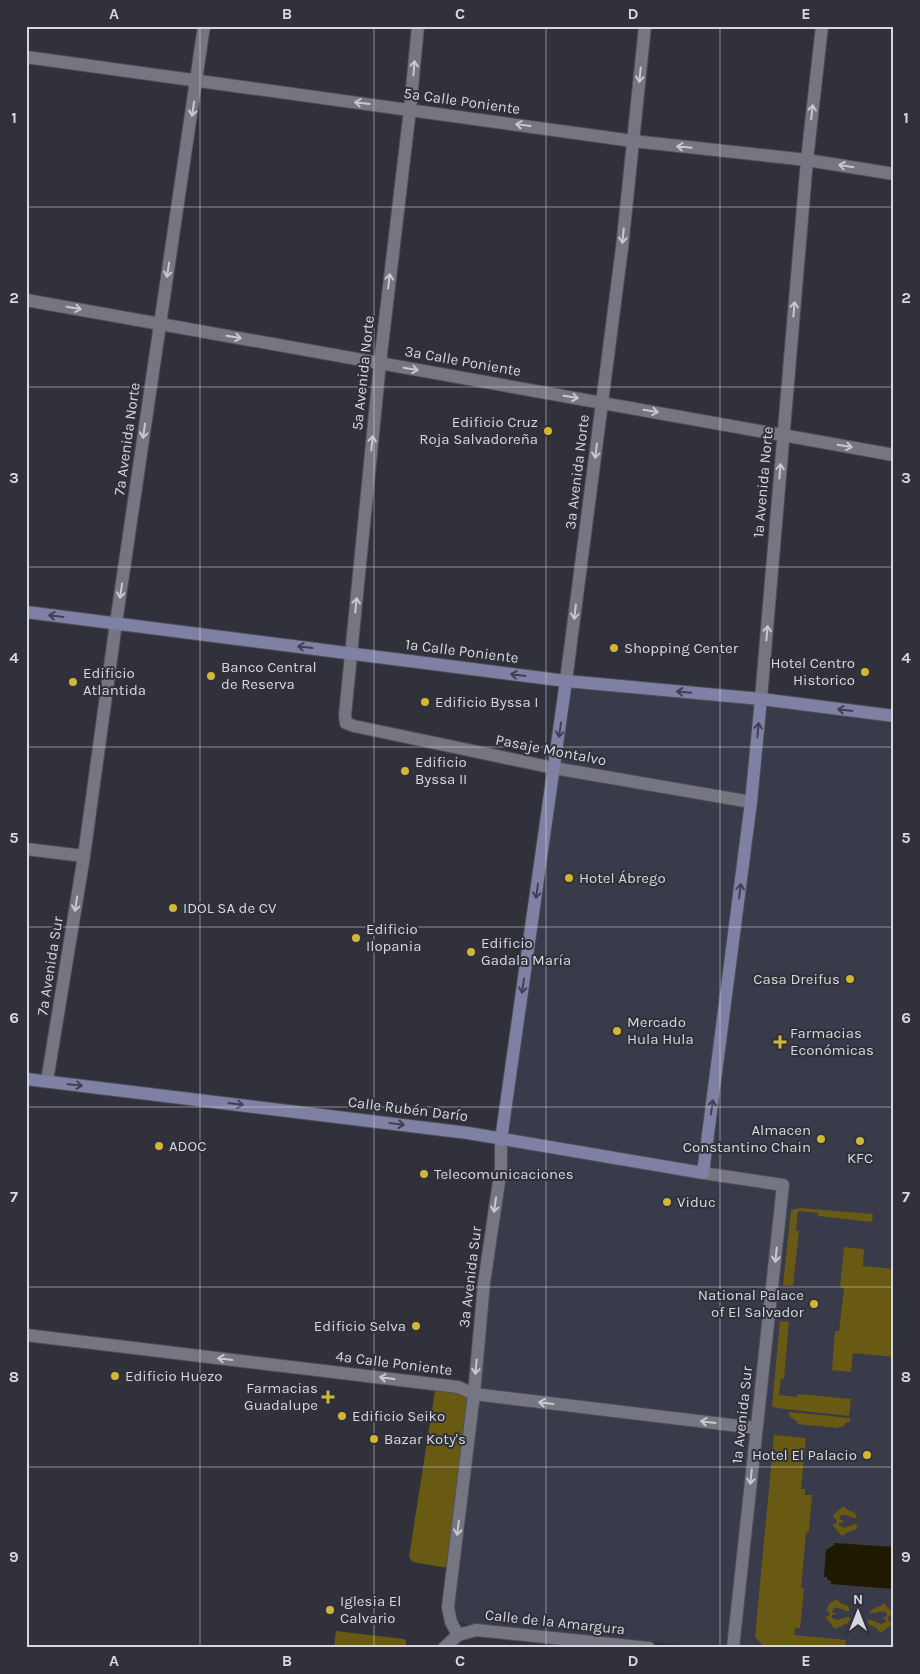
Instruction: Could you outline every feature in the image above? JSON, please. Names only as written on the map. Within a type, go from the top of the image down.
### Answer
[{"type":"main road","name":"1a Calle Poniente","points":[[26,612],[566,681],[761,699],[894,716]]},
{"type":"main road","name":"3a Avenida Norte","points":[[533,921],[566,681]]},
{"type":"main road","name":"1a Avenida Norte","points":[[703,1173],[751,802],[761,699]]},
{"type":"main road","name":"3a Avenida Sur","points":[[501,1140],[533,921]]},
{"type":"main road","name":"Calle Rubén Darío","points":[[26,1079],[468,1133],[703,1173]]},
{"type":"street","name":"7a Avenida Norte","points":[[84,856],[116,623],[204,26]]},
{"type":"street","name":"5a Avenida Norte","points":[[346,723],[345,715],[380,363],[418,26]]},
{"type":"street","name":"3a Avenida Norte","points":[[566,681],[622,248],[645,26]]},
{"type":"street","name":"1a Avenida Norte","points":[[761,699],[807,160],[822,26]]},
{"type":"street","name":"5a Calle Poniente","points":[[26,57],[634,141],[807,160],[894,174]]},
{"type":"street","name":"3a Calle Poniente","points":[[26,300],[894,455]]},
{"type":"street","name":"Pasaje Montalvo","points":[[346,723],[554,768],[751,802]]},
{"type":"street","points":[[26,849],[84,856]]},
{"type":"street","name":"7a Avenida Sur","points":[[47,1082],[84,856]]},
{"type":"street","name":"3a Avenida Sur","points":[[458,1636],[450,1622],[448,1607],[474,1394],[484,1283],[501,1168],[501,1140]]},
{"type":"street","name":"Calle Rubén Darío","points":[[703,1173],[783,1185]]},
{"type":"street","name":"1a Avenida Sur","points":[[733,1648],[783,1185]]},
{"type":"street","name":"4a Calle Poniente","points":[[26,1335],[458,1387],[474,1394],[756,1428]]},
{"type":"street","name":"Calle de la Amargura","points":[[458,1636],[476,1630],[650,1648]]},
{"type":"street","points":[[444,1648],[458,1636]]},
{"type":"shaded area","points":[[566,681],[894,716],[894,1648],[712,1648],[451,1622],[474,1398]]},
{"type":"shaded area","points":[[800,1208],[873,1214],[872,1222],[818,1216],[818,1213],[798,1211],[796,1230],[799,1231],[793,1286],[783,1285],[791,1210]]},
{"type":"shaded area","points":[[844,1247],[864,1249],[863,1266],[894,1269],[894,1357],[853,1353],[851,1372],[832,1370],[835,1331],[839,1331],[844,1288],[840,1287]]},
{"type":"shaded area","points":[[780,1321],[789,1322],[784,1379],[781,1379],[779,1395],[797,1397],[798,1394],[851,1399],[849,1416],[772,1406]]},
{"type":"shaded area","points":[[436,1384],[474,1394],[453,1569],[413,1562],[409,1557]]},
{"type":"shaded area","points":[[789,1412],[850,1418],[850,1421],[838,1428],[797,1424],[798,1422],[789,1416]]},
{"type":"shaded area","points":[[774,1435],[806,1438],[801,1489],[805,1489],[805,1495],[812,1495],[801,1588],[804,1589],[800,1628],[795,1628],[794,1635],[846,1640],[845,1648],[764,1647],[755,1637]]},
{"type":"shaded area","points":[[844,1506],[855,1513],[857,1518],[841,1515],[839,1519],[844,1521],[842,1523],[839,1522],[839,1525],[844,1528],[854,1524],[858,1525],[855,1530],[842,1536],[832,1524],[836,1524],[837,1520],[833,1515]]},
{"type":"shaded area","points":[[834,1543],[894,1547],[893,1589],[831,1584],[827,1577],[824,1577],[826,1550],[834,1545]]},
{"type":"shaded area","points":[[837,1599],[840,1603],[848,1606],[850,1611],[834,1608],[832,1612],[837,1614],[832,1615],[832,1618],[837,1620],[847,1617],[851,1618],[848,1623],[835,1629],[825,1617],[829,1616],[830,1613],[826,1610],[830,1603]]},
{"type":"shaded area","points":[[884,1603],[893,1613],[888,1618],[893,1623],[881,1633],[869,1625],[867,1620],[881,1624],[886,1622],[882,1618],[887,1616],[886,1612],[869,1612]]},
{"type":"shaded area","points":[[336,1631],[404,1639],[406,1641],[406,1648],[334,1648]]},
{"type":"place","name":"Edificio Cruz Roja Salvadoreña","points":[[548,431]]},
{"type":"place","name":"Shopping Center","points":[[614,648]]},
{"type":"place","name":"Hotel Centro Historico","points":[[865,672]]},
{"type":"place","name":"Banco Central de Reserva","points":[[211,676]]},
{"type":"place","name":"Edificio Atlantida","points":[[73,682]]},
{"type":"place","name":"Edificio Byssa I","points":[[425,702]]},
{"type":"place","name":"Edificio Byssa II","points":[[405,771]]},
{"type":"place","name":"Hotel Ábrego","points":[[569,878]]},
{"type":"place","name":"IDOL SA de CV","points":[[173,908]]},
{"type":"place","name":"Edificio Ilopania","points":[[356,938]]},
{"type":"place","name":"Edificio Gadala María","points":[[471,952]]},
{"type":"place","name":"Casa Dreifus","points":[[850,979]]},
{"type":"place","name":"Mercado Hula Hula","points":[[617,1031]]},
{"type":"place","name":"Farmacias Económicas","points":[[780,1042]]},
{"type":"place","name":"Almacen Constantino Chain","points":[[821,1139]]},
{"type":"place","name":"KFC","points":[[860,1141]]},
{"type":"place","name":"ADOC","points":[[159,1146]]},
{"type":"place","name":"Telecomunicaciones","points":[[424,1174]]},
{"type":"place","name":"Viduc","points":[[667,1202]]},
{"type":"place","name":"National Palace of El Salvador","points":[[814,1304]]},
{"type":"place","name":"Edificio Selva","points":[[416,1326]]},
{"type":"place","name":"Edificio Huezo","points":[[115,1376]]},
{"type":"place","name":"Farmacias Guadalupe","points":[[328,1397]]},
{"type":"place","name":"Edificio Seiko","points":[[342,1416]]},
{"type":"place","name":"Bazar Koty's","points":[[374,1439]]},
{"type":"place","name":"Hotel El Palacio","points":[[867,1455]]},
{"type":"place","name":"Iglesia El Calvario","points":[[330,1610]]}]
